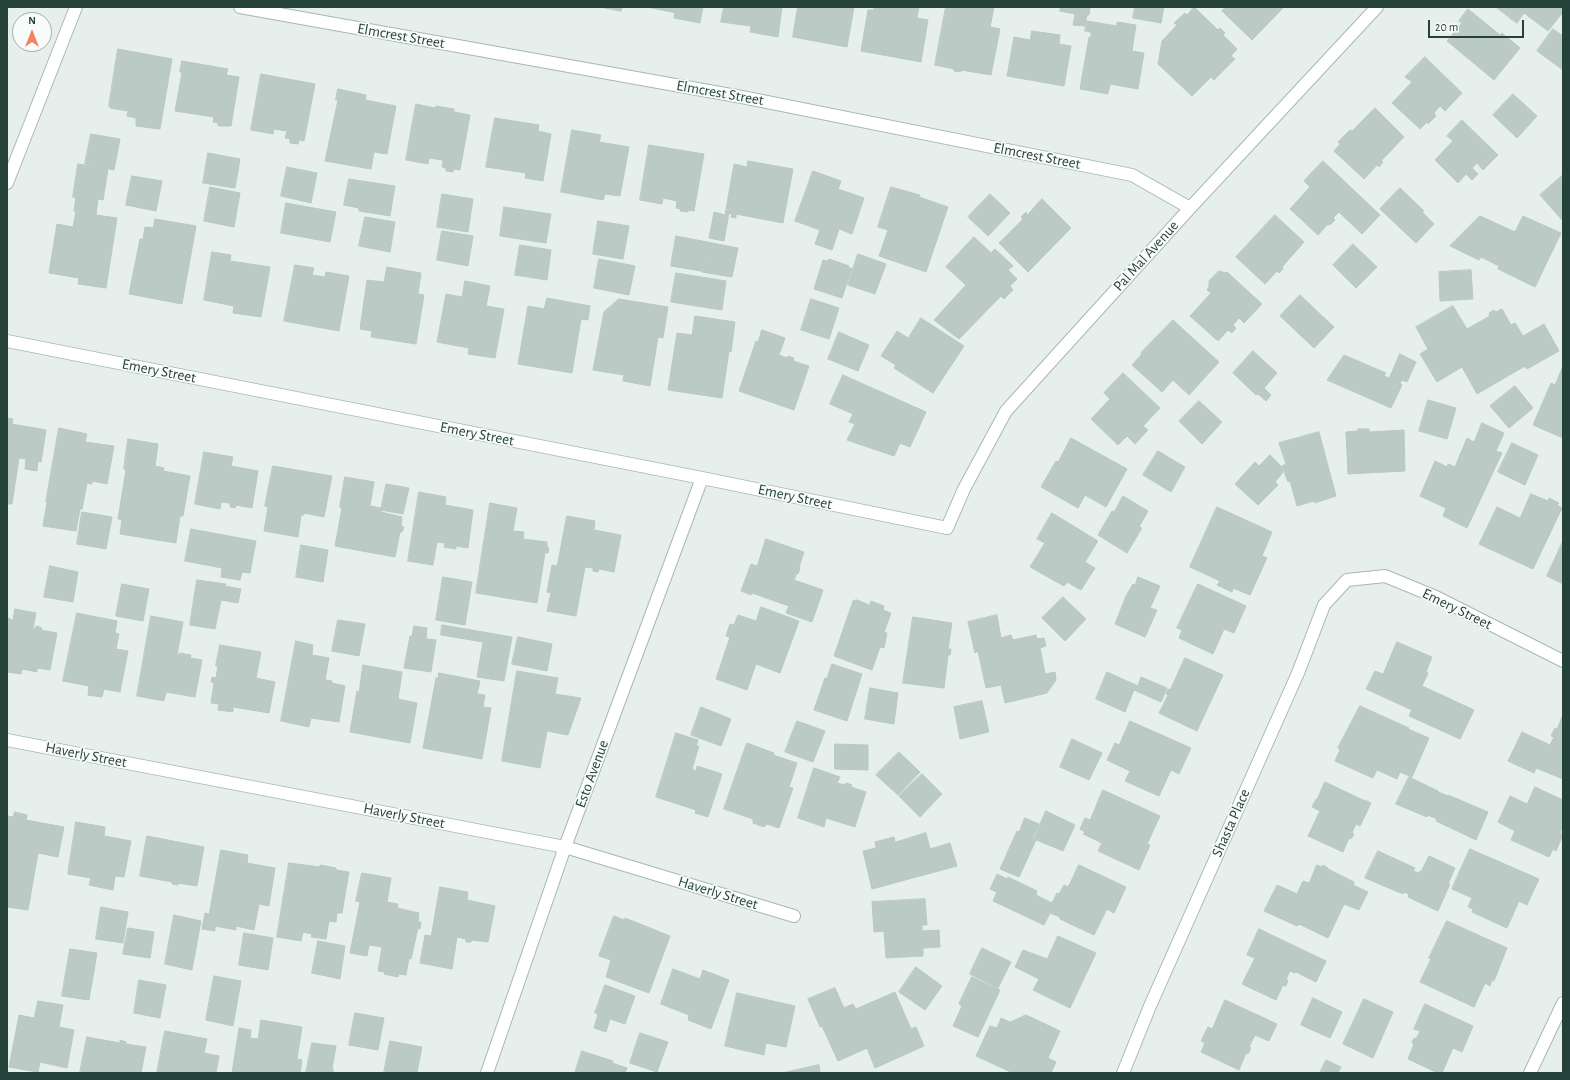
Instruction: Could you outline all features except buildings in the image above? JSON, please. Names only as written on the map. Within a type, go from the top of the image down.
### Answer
[{"type":"street","points":[[7,183],[76,7]]},
{"type":"street","name":"Elmcrest Street","points":[[240,7],[742,97],[1132,175],[1190,208]]},
{"type":"street","name":"Pal Mal Avenue","points":[[947,528],[964,490],[1006,411],[1190,208],[1377,7]]},
{"type":"street","name":"Emery Street","points":[[7,341],[702,478],[947,528]]},
{"type":"street","name":"Esto Avenue","points":[[487,1073],[565,846],[702,478]]},
{"type":"street","name":"Emery Street","points":[[1347,580],[1385,576],[1436,597],[1563,661]]},
{"type":"street","name":"Shasta Place","points":[[1123,1073],[1150,1006],[1298,673],[1324,605],[1347,580]]},
{"type":"street","name":"Haverly Street","points":[[7,740],[565,846],[794,916]]},
{"type":"street","points":[[1530,1073],[1563,1003]]}]
